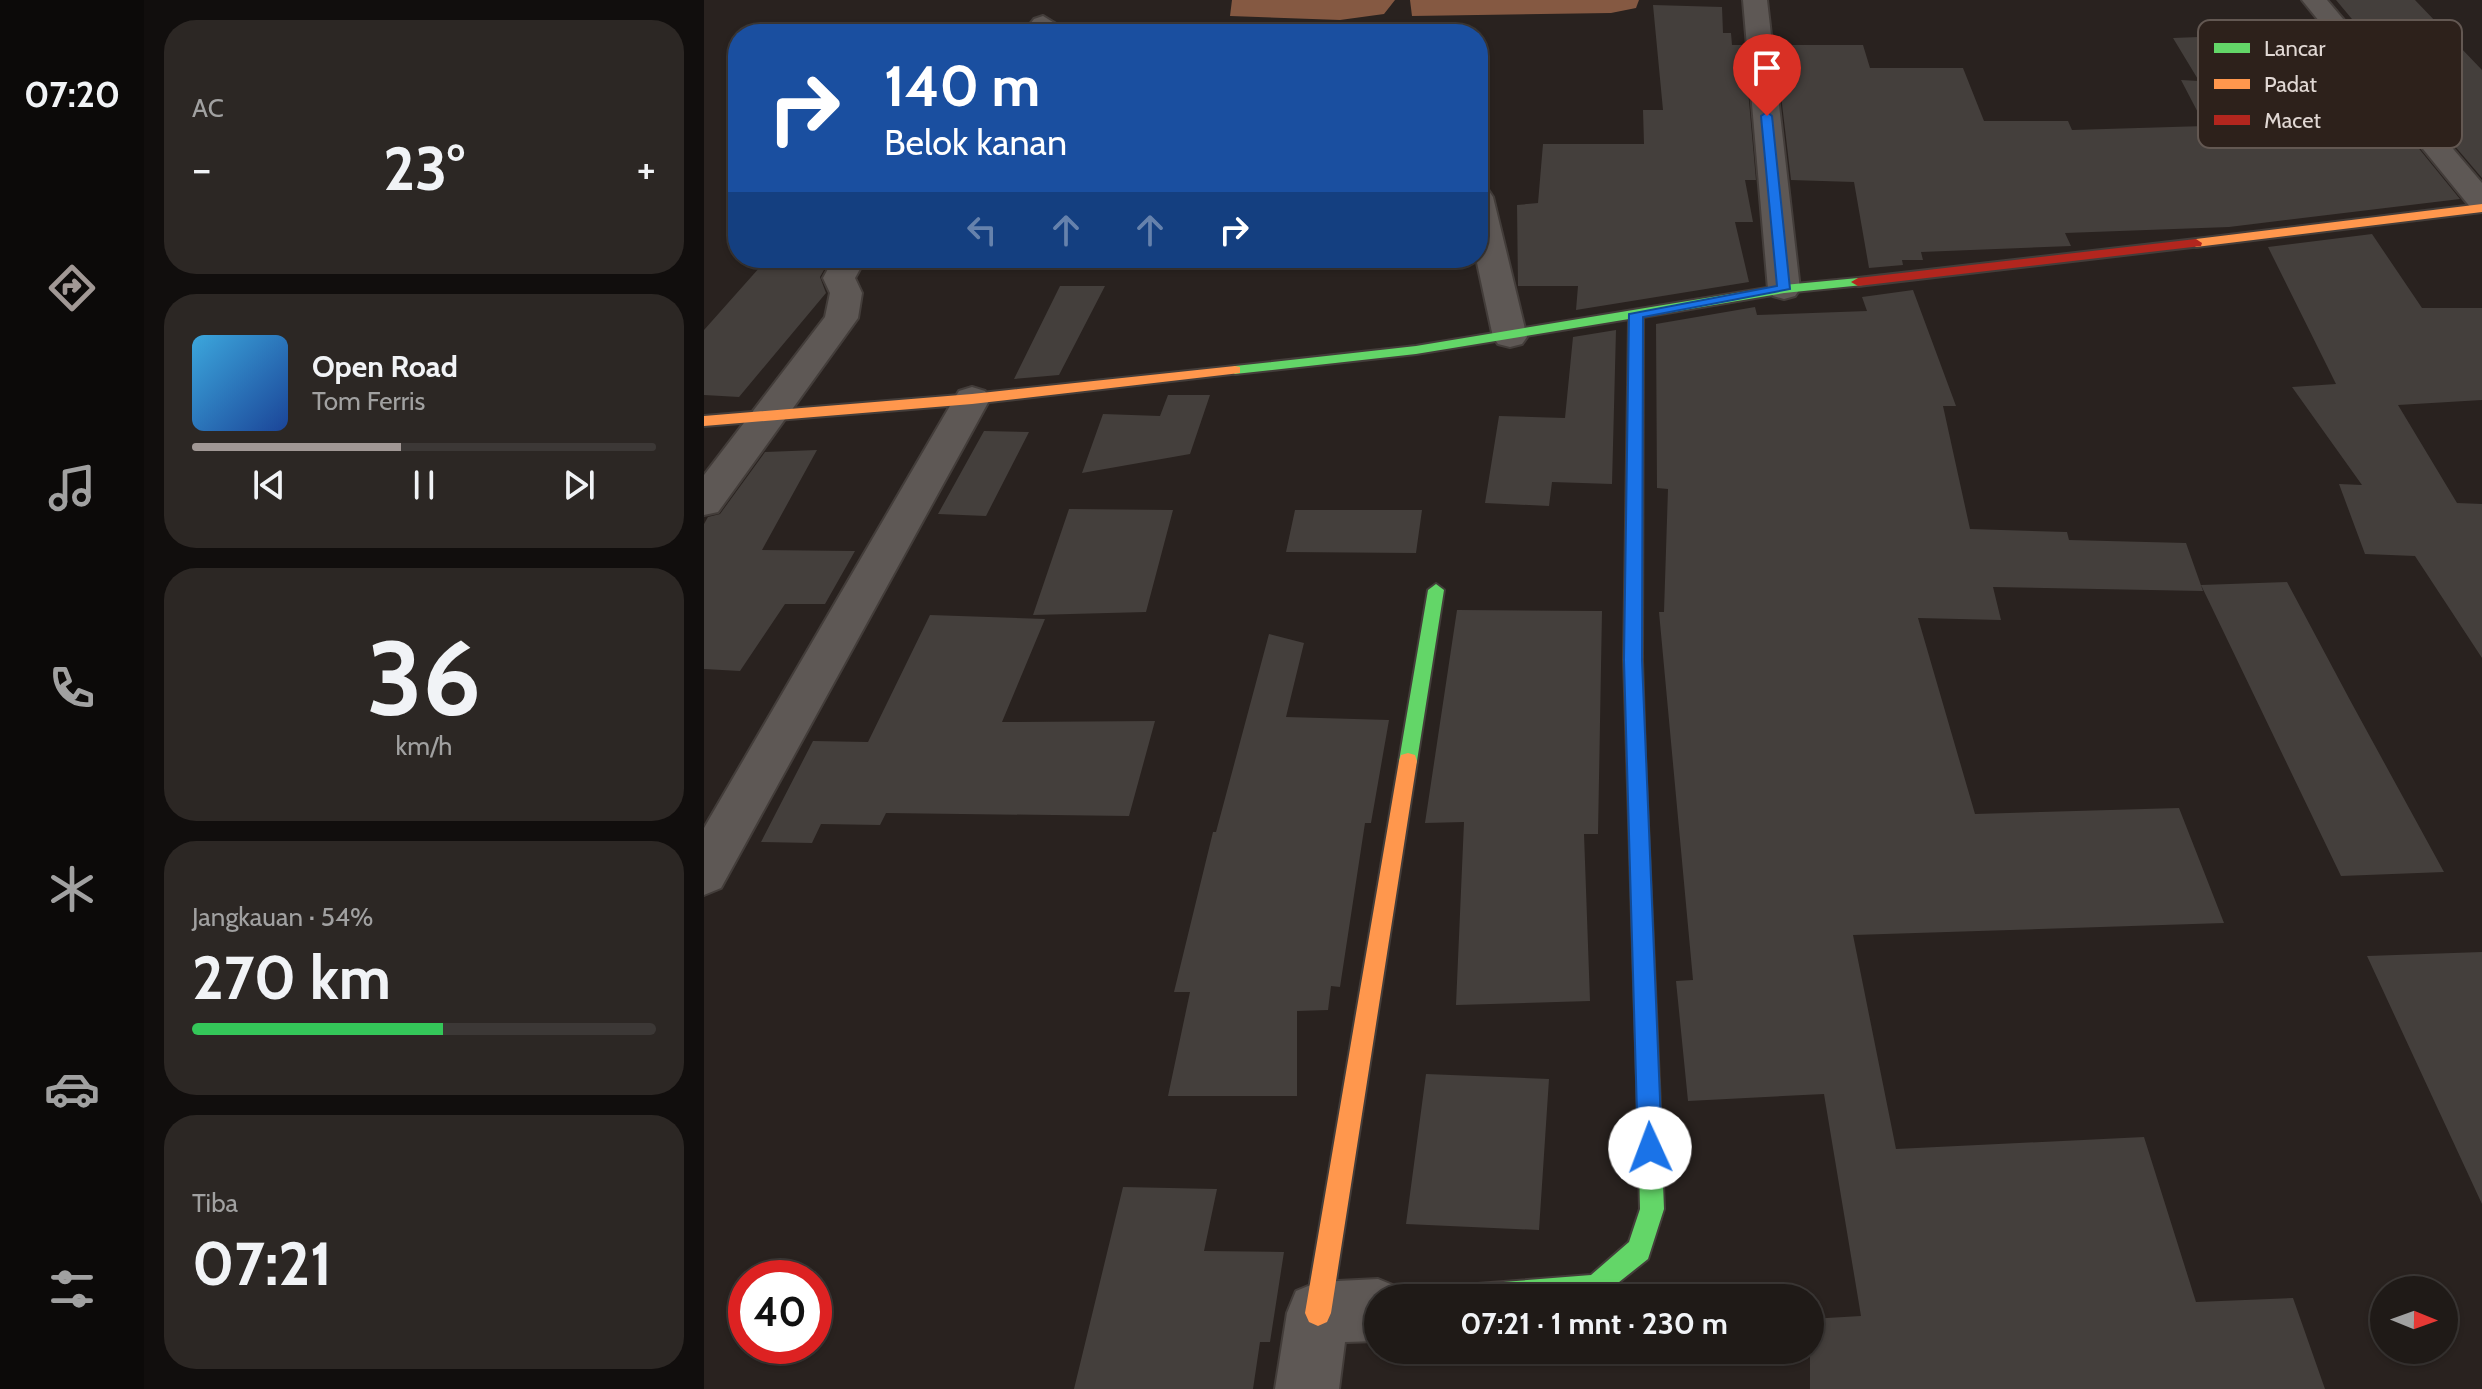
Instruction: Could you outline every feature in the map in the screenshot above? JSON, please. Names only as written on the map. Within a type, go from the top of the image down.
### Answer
[{"type":"street","points":[[1755,0],[1784,289]]},
{"type":"street","points":[[2314,0],[2330,20]]},
{"type":"street","points":[[2429,148],[2475,207],[2482,235]]},
{"type":"street","points":[[704,421],[972,399],[1510,337],[1784,289],[1961,272],[2475,207]]},
{"type":"street","points":[[1488,241],[1510,337]]},
{"type":"street","points":[[704,502],[841,318],[846,293],[839,278],[844,268]]},
{"type":"street","points":[[1599,1284],[1639,1250],[1652,1209],[1633,660],[1636,314]]},
{"type":"street","points":[[704,873],[972,399]]},
{"type":"street","points":[[1307,1389],[1436,590]]},
{"type":"street","points":[[1318,1313],[1364,1311]]},
{"type":"shaded area","points":[[1232,0],[1395,0],[1384,14],[1340,20],[1230,16]]},
{"type":"shaded area","points":[[1410,0],[1639,0],[1636,8],[1611,13],[1412,16]]},
{"type":"building","points":[[2336,0],[2415,0],[2434,20],[2353,20]]},
{"type":"building","points":[[1653,5],[1722,7],[1723,33],[1731,33],[1732,45],[1744,45],[1756,180],[1745,180],[1753,222],[1735,222],[1749,282],[1576,310],[1578,286],[1518,286],[1517,205],[1538,203],[1543,144],[1644,144],[1643,110],[1663,110]]},
{"type":"building","points":[[2198,37],[2198,79],[2173,38]]},
{"type":"building","points":[[1775,45],[1863,45],[1870,68],[1963,68],[1984,121],[2068,121],[2072,130],[2198,126],[2198,148],[2418,148],[2460,199],[2229,227],[2065,233],[2071,246],[1921,252],[1923,260],[1902,260],[1903,265],[1869,268],[1854,182],[1791,180]]},
{"type":"building","points":[[2462,49],[2482,70],[2482,178],[2456,148],[2462,148]]},
{"type":"building","points":[[2181,80],[2198,81],[2198,113]]},
{"type":"building","points":[[2372,234],[2422,308],[2482,308],[2482,400],[2398,405],[2457,503],[2482,504],[2482,658],[2415,556],[2365,554],[2339,484],[2362,485],[2292,387],[2336,384],[2268,247]]},
{"type":"building","points":[[759,268],[825,268],[820,277],[826,293],[739,397],[704,395],[704,330]]},
{"type":"building","points":[[1060,286],[1105,286],[1059,375],[1014,379]]},
{"type":"building","points":[[1913,290],[1956,406],[1943,406],[1970,529],[2067,532],[2069,540],[2186,543],[2203,591],[1993,587],[2001,620],[1918,618],[1975,814],[2179,808],[2224,923],[1853,935],[1896,1149],[2144,1137],[2196,1302],[2293,1298],[2325,1389],[1810,1389],[1810,1364],[1824,1364],[1824,1318],[1861,1316],[1824,1094],[1688,1101],[1676,981],[1693,980],[1659,612],[1664,612],[1668,489],[1657,488],[1656,324],[1755,307],[1757,315],[1867,311],[1862,297]]},
{"type":"building","points":[[1616,330],[1612,484],[1552,482],[1549,506],[1485,503],[1499,416],[1565,418],[1573,337]]},
{"type":"building","points":[[1168,395],[1210,395],[1190,454],[1082,473],[1103,414],[1160,416]]},
{"type":"building","points":[[984,431],[1029,432],[986,516],[938,514]]},
{"type":"building","points":[[817,450],[762,550],[855,551],[825,604],[785,604],[740,671],[704,669],[704,524],[708,517],[720,514],[765,452]]},
{"type":"building","points":[[1069,509],[1173,510],[1146,612],[1033,615]]},
{"type":"building","points":[[1295,510],[1422,510],[1416,553],[1286,552]]},
{"type":"building","points":[[2287,582],[2444,872],[2341,876],[2201,585]]},
{"type":"building","points":[[1457,610],[1602,611],[1598,834],[1584,834],[1590,1001],[1456,1005],[1464,822],[1425,823]]},
{"type":"building","points":[[930,615],[1045,619],[1002,722],[1155,721],[1129,816],[886,813],[880,825],[821,824],[812,843],[761,842],[813,741],[868,742]]},
{"type":"building","points":[[1269,634],[1304,643],[1286,717],[1389,720],[1371,823],[1365,823],[1340,987],[1331,986],[1328,1010],[1297,1011],[1297,1096],[1168,1096],[1190,992],[1174,992],[1213,832],[1216,832]]},
{"type":"building","points":[[2482,952],[2482,1204],[2367,956]]},
{"type":"building","points":[[1426,1074],[1549,1079],[1539,1230],[1406,1224]]},
{"type":"building","points":[[1123,1187],[1217,1189],[1204,1251],[1284,1252],[1270,1342],[1260,1342],[1253,1389],[1074,1389]]},
{"type":"traffic: fast","points":[[1235,370],[1416,350],[1784,289],[1858,282]]},
{"type":"traffic: fast","points":[[1636,314],[1633,660],[1636,755]]},
{"type":"traffic: fast","points":[[1408,761],[1436,590]]},
{"type":"traffic: fast","points":[[1599,1284],[1639,1250],[1652,1209],[1648,1082]]},
{"type":"traffic: slow","points":[[2196,243],[2482,208]]},
{"type":"traffic: slow","points":[[704,421],[972,399],[1235,370]]},
{"type":"traffic: slow","points":[[1318,1313],[1408,761]]},
{"type":"traffic: jam","points":[[1858,282],[2196,243]]},
{"type":"traffic: jam","points":[[1636,755],[1648,1082]]},
{"type":"route","points":[[1650,1148],[1633,660],[1636,314],[1784,289],[1767,116]]}]
